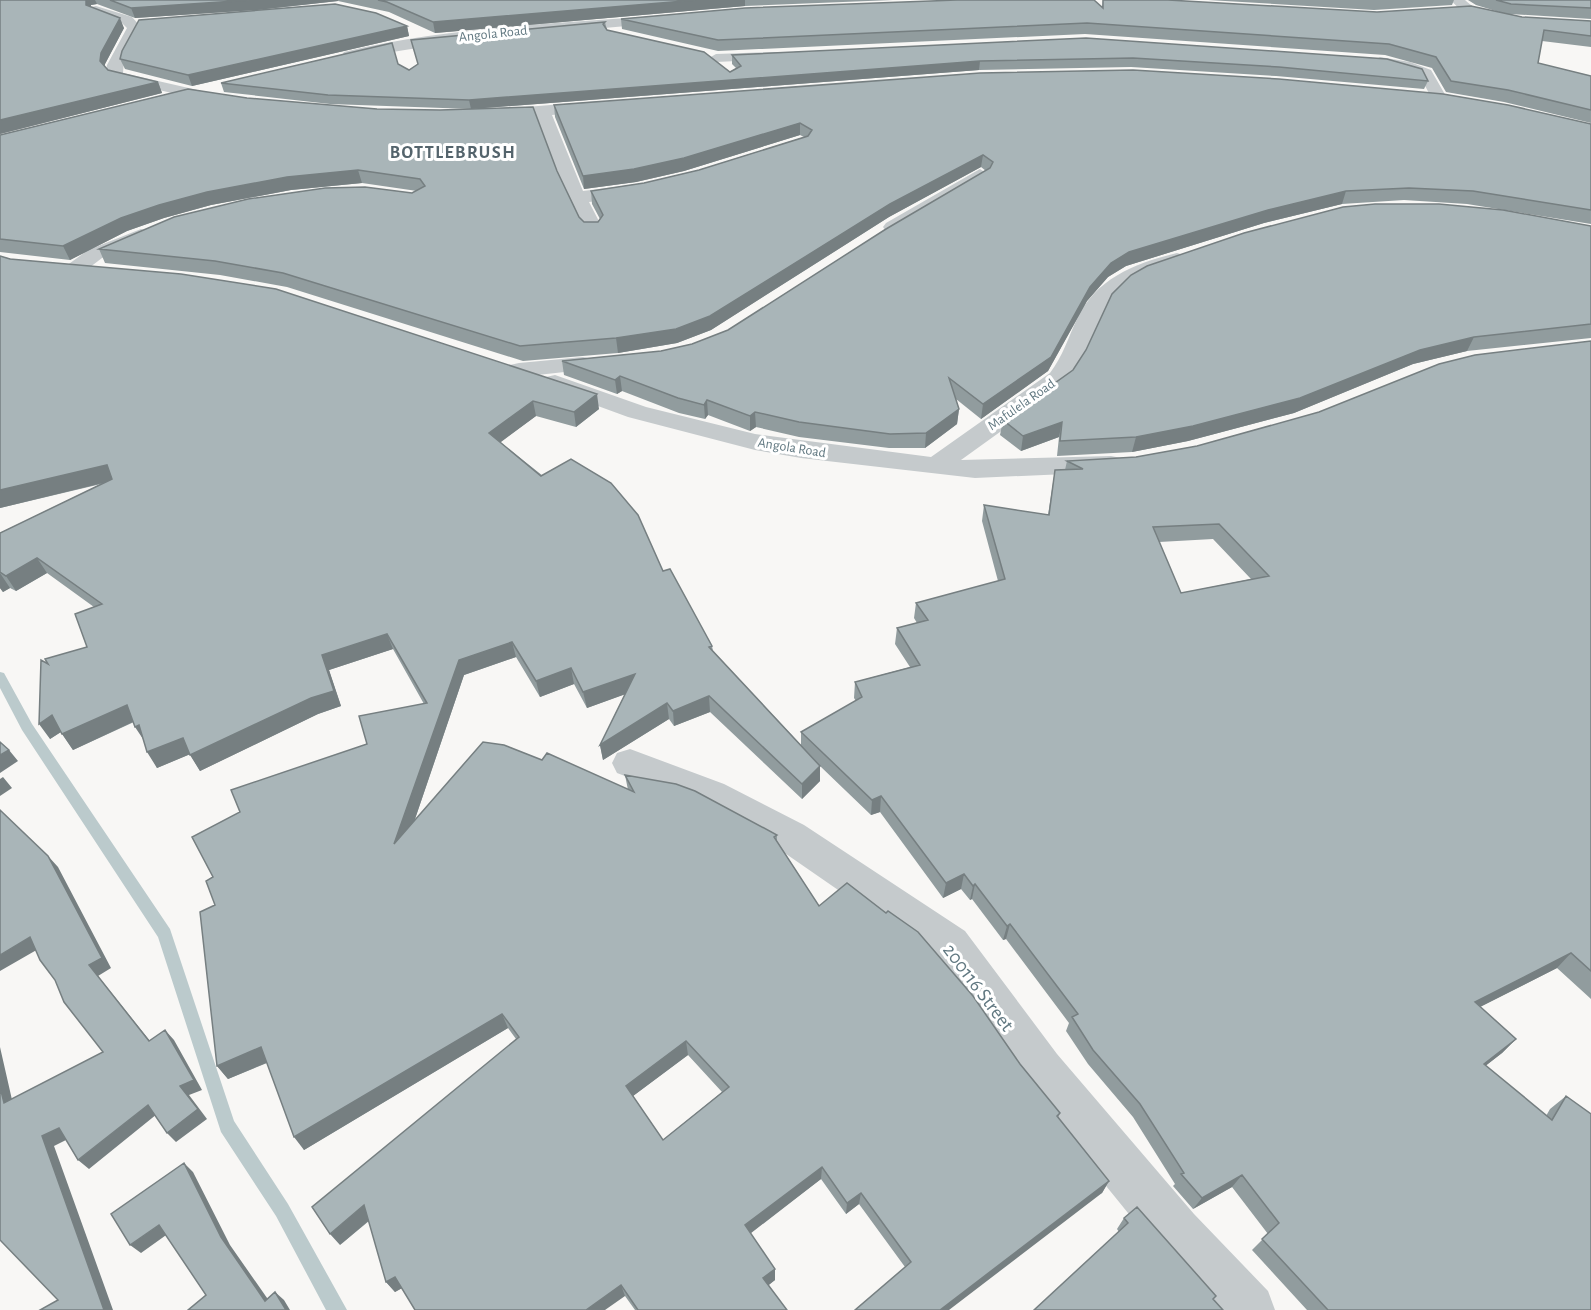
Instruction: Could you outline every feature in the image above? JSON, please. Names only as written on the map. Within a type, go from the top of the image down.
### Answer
[{"type":"street","points":[[1449,11],[1463,5],[1524,22],[1591,25]]},
{"type":"street","points":[[96,10],[139,24],[115,61],[114,71],[125,78],[191,94],[236,101]]},
{"type":"street","name":"Angola Road","points":[[337,58],[402,43],[433,39],[686,17]]},
{"type":"street","points":[[606,24],[610,31],[623,37]]},
{"type":"street","points":[[406,27],[433,39]]},
{"type":"street","points":[[402,43],[408,60]]},
{"type":"street","points":[[700,51],[716,58],[733,76]]},
{"type":"street","points":[[716,58],[794,53]]},
{"type":"street","points":[[1368,60],[1405,65],[1425,73],[1439,98]]},
{"type":"street","points":[[157,102],[229,84]]},
{"type":"street","points":[[1420,97],[1457,101]]},
{"type":"street","points":[[471,116],[543,112],[619,104]]},
{"type":"street","points":[[543,112],[570,183],[593,229]]},
{"type":"street","points":[[873,239],[937,198],[980,175]]},
{"type":"street","points":[[579,197],[651,187]]},
{"type":"street","points":[[114,272],[62,268],[162,228]]},
{"type":"street","name":"Mafulela Road","points":[[934,467],[1059,378],[1073,361],[1094,307],[1120,280],[1193,254]]},
{"type":"street","name":"Angola Road","points":[[602,362],[510,367],[637,412],[755,442],[934,467],[998,470],[1132,462]]},
{"type":"street","name":"200116 Street","points":[[630,764],[711,794],[790,836],[950,944],[1041,1070],[1176,1232],[1249,1310]]},
{"type":"building","points":[[0,0],[86,0],[86,5],[120,18],[101,53],[100,61],[108,70],[158,82],[0,120]]},
{"type":"building","points":[[110,0],[250,0],[131,8]]},
{"type":"building","points":[[378,0],[696,0],[433,22]]},
{"type":"building","points":[[957,0],[1094,0],[1103,8],[1103,0],[1168,0],[1377,12],[1471,6],[1522,17],[1591,21],[1591,36],[1544,30],[1538,63],[1591,76],[1591,110],[1508,90],[1451,81],[1436,57],[1389,44],[1087,23],[718,40],[621,19],[745,8]]},
{"type":"building","points":[[1496,0],[1591,0],[1591,8],[1511,4]]},
{"type":"building","points":[[335,4],[376,13],[407,26],[188,75],[120,59],[139,20]]},
{"type":"building","points":[[605,22],[603,24],[607,30],[704,52],[730,72],[741,66],[732,55],[1086,38],[1387,59],[1422,69],[1428,81],[1279,67],[1133,58],[980,61],[469,100],[328,95],[221,83],[392,43],[398,64],[409,70],[418,64],[411,40]]},
{"type":"building","points":[[1133,70],[1279,79],[1443,94],[1508,105],[1591,124],[1591,210],[1473,191],[1409,188],[1346,191],[1268,210],[1129,252],[1111,263],[1090,287],[1051,357],[983,404],[949,378],[959,409],[926,433],[890,434],[799,422],[755,412],[750,416],[707,400],[704,405],[678,398],[620,376],[615,380],[562,361],[661,351],[692,344],[728,330],[886,229],[990,168],[993,162],[983,155],[890,204],[710,316],[676,329],[616,338],[520,346],[283,273],[215,261],[99,249],[174,217],[248,199],[325,188],[365,187],[412,193],[425,186],[420,179],[358,170],[287,177],[207,192],[159,205],[121,218],[63,246],[0,239],[0,135],[188,89],[247,98],[377,109],[440,110],[533,107],[557,171],[579,217],[584,222],[598,222],[603,215],[591,191],[644,183],[699,170],[808,136],[812,130],[800,123],[684,158],[634,169],[583,176],[554,105],[980,73]]},
{"type":"building","points":[[1375,204],[1439,204],[1503,210],[1591,226],[1591,324],[1474,337],[1420,350],[1300,398],[1193,426],[1136,437],[1060,441],[1062,422],[1023,436],[1003,420],[1073,370],[1086,350],[1112,294],[1131,275],[1147,266],[1244,233],[1343,207]]},
{"type":"building","points":[[0,256],[10,259],[181,274],[276,289],[597,394],[574,412],[533,401],[489,433],[541,476],[571,459],[611,483],[638,515],[663,571],[670,569],[712,646],[709,647],[820,766],[802,784],[709,696],[673,711],[667,703],[600,745],[635,674],[583,692],[571,668],[536,681],[512,642],[459,660],[394,844],[483,742],[504,745],[542,760],[547,753],[634,792],[625,775],[676,784],[695,791],[777,835],[774,837],[819,906],[847,883],[886,913],[888,911],[918,932],[973,996],[1020,1064],[1060,1113],[1057,1116],[1109,1181],[940,1310],[855,1310],[911,1262],[861,1193],[847,1203],[822,1167],[745,1225],[775,1269],[763,1278],[787,1310],[638,1310],[621,1285],[586,1310],[415,1310],[395,1277],[386,1282],[364,1205],[330,1234],[312,1207],[519,1037],[502,1014],[294,1137],[261,1047],[217,1066],[200,912],[215,905],[206,881],[213,877],[192,837],[240,812],[231,790],[367,744],[359,716],[427,703],[387,634],[322,655],[334,691],[311,698],[190,755],[183,738],[147,752],[139,725],[135,727],[127,705],[62,734],[52,715],[39,724],[41,660],[48,664],[45,659],[87,647],[75,614],[102,604],[37,558],[6,576],[0,572],[0,533],[112,479],[107,465],[0,490]],"holes":[[[686,1041],[729,1087],[663,1140],[626,1086]]]},
{"type":"building","points":[[1591,341],[1591,971],[1571,953],[1475,1002],[1516,1039],[1484,1064],[1552,1120],[1566,1096],[1591,1114],[1591,1310],[1328,1310],[1262,1239],[1279,1223],[1242,1175],[1202,1198],[1181,1174],[1184,1173],[1140,1104],[1093,1050],[1072,1017],[1078,1014],[1010,924],[1007,926],[975,884],[973,886],[964,874],[946,883],[881,796],[872,800],[801,732],[862,697],[855,682],[920,665],[897,628],[928,620],[916,603],[1005,579],[984,505],[1049,515],[1055,470],[1083,469],[1067,461],[1136,457],[1197,446],[1319,412],[1439,364],[1475,355]],"holes":[[[1219,524],[1269,576],[1181,593],[1153,527]]]},
{"type":"building","points":[[0,742],[9,750],[0,755]]},
{"type":"building","points":[[0,810],[48,856],[102,958],[89,965],[149,1041],[165,1030],[194,1080],[180,1086],[198,1109],[167,1133],[148,1105],[78,1160],[59,1128],[42,1136],[104,1310],[40,1310],[58,1300],[0,1240],[0,1087],[4,1103],[103,1052],[64,1002],[55,980],[40,960],[30,937],[0,955]]},
{"type":"building","points":[[184,1163],[221,1237],[265,1301],[275,1292],[286,1310],[188,1310],[206,1295],[159,1225],[130,1245],[111,1214]]},
{"type":"building","points":[[1137,1207],[1216,1296],[1213,1299],[1223,1310],[1034,1310],[1128,1223],[1124,1218]]},
{"type":"waterway","points":[[0,676],[27,727],[165,934],[227,1126],[282,1210],[337,1310]]},
{"type":"district","name":"BOTTLEBRUSH","points":[[453,152]]}]
